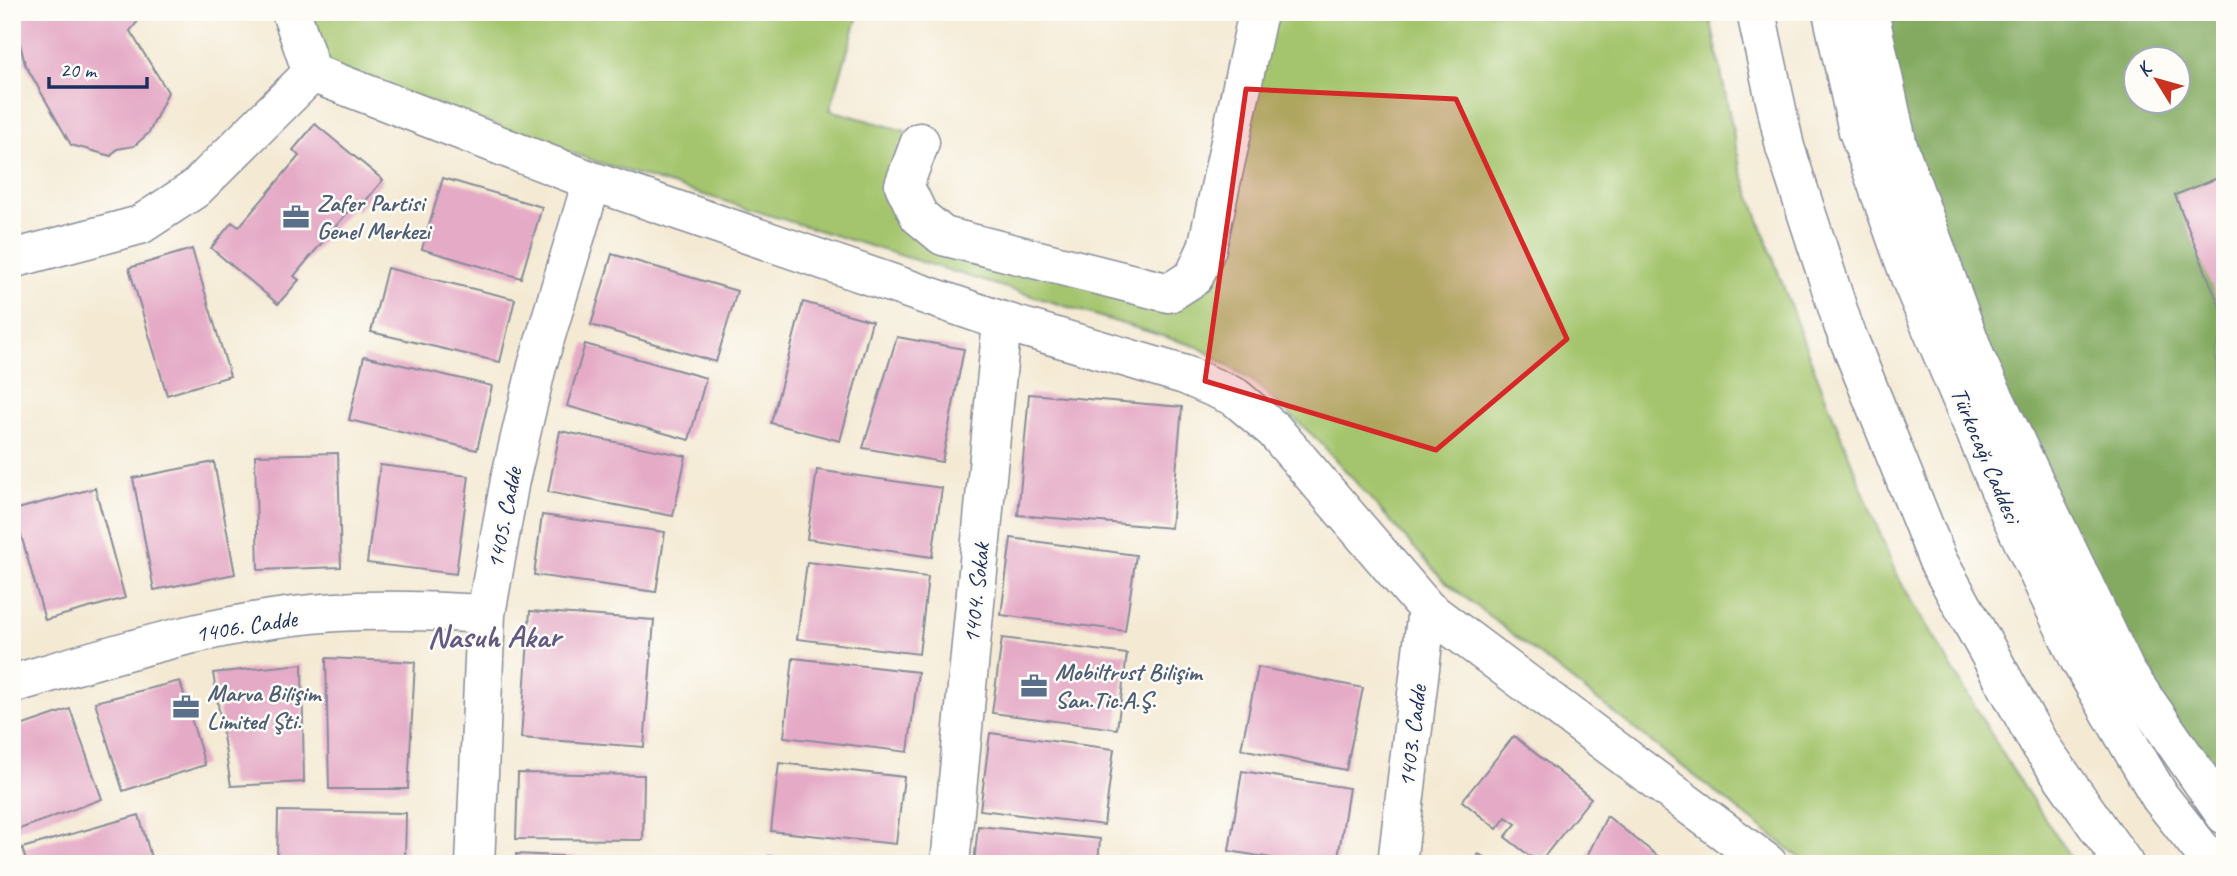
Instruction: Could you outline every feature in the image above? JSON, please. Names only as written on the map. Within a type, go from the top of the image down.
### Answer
[{"type":"street","points":[[291,12],[312,73],[593,181],[1002,321],[1185,375],[1235,397],[1275,430],[1427,609],[1768,864]]},
{"type":"street","points":[[920,142],[904,185],[919,216],[943,236],[1169,293],[1194,277],[1207,248],[1258,12]]},
{"type":"street","points":[[1756,12],[1785,147],[1843,325],[1938,561],[2038,742],[2124,864]]},
{"type":"street","name":"Türkocağı Caddesi","points":[[1832,12],[1858,131],[1911,280],[2010,514],[2079,659],[2160,796],[2213,864]]},
{"type":"street","points":[[1869,12],[1898,146],[1977,361],[2126,672],[2225,815]]},
{"type":"street","points":[[12,259],[140,225],[195,189],[312,73]]},
{"type":"street","name":"1405. Cadde","points":[[475,864],[486,614],[510,480],[537,366],[593,181]]},
{"type":"street","name":"1404. Sokak","points":[[950,864],[1002,321]]},
{"type":"street","name":"1403. Cadde","points":[[1397,864],[1427,609]]},
{"type":"street","name":"1406. Cadde","points":[[12,684],[188,635],[266,620],[335,612],[408,610],[486,614]]},
{"type":"highlighted area","points":[[1246,89],[1456,99],[1567,339],[1436,450],[1205,381]]},
{"type":"green space","points":[[308,12],[859,12],[830,110],[919,135],[904,185],[944,236],[1194,277],[1258,12],[1709,12],[1740,167],[1801,335],[1896,574],[2012,769],[2075,864],[1808,864],[1443,580],[1319,441],[1254,382],[1198,347],[597,162],[324,63]]},
{"type":"green space","points":[[1869,12],[2225,12],[2225,815],[1977,361]]},
{"type":"building","points":[[12,12],[140,12],[142,16],[130,31],[168,92],[149,133],[134,146],[117,149],[111,156],[71,145],[25,64]]},
{"type":"building","name":"Zafer Partisi Genel Merkezi","points":[[315,124],[383,180],[357,211],[352,207],[294,276],[299,280],[278,304],[211,248],[232,222],[239,227],[299,156],[293,150]]},
{"type":"building","points":[[2225,175],[2225,320],[2175,195]]},
{"type":"building","points":[[443,178],[542,207],[521,278],[422,249]]},
{"type":"building","points":[[192,249],[230,376],[167,395],[129,268]]},
{"type":"building","points":[[612,254],[737,291],[716,362],[591,325]]},
{"type":"building","points":[[387,268],[515,299],[500,362],[371,332]]},
{"type":"building","points":[[803,302],[872,321],[840,441],[771,423]]},
{"type":"building","points":[[897,337],[964,349],[942,462],[863,448]]},
{"type":"building","points":[[585,344],[706,378],[689,440],[567,406]]},
{"type":"building","points":[[364,356],[492,386],[477,450],[349,420]]},
{"type":"building","points":[[1029,394],[1182,407],[1171,528],[1018,515]]},
{"type":"building","points":[[560,431],[686,456],[673,516],[548,492]]},
{"type":"building","points":[[338,453],[341,567],[258,570],[255,455]]},
{"type":"building","points":[[214,462],[235,574],[154,590],[133,478]]},
{"type":"building","points":[[380,465],[469,476],[456,574],[367,563]]},
{"type":"building","points":[[817,470],[942,488],[932,557],[807,539]]},
{"type":"building","points":[[95,488],[125,598],[45,620],[14,510]]},
{"type":"building","points":[[542,515],[665,532],[656,592],[534,575]]},
{"type":"building","points":[[1011,538],[1136,555],[1125,631],[1001,615]]},
{"type":"building","points":[[807,562],[928,577],[919,654],[797,639]]},
{"type":"building","points":[[530,611],[654,620],[644,747],[521,738]]},
{"type":"building","points":[[1002,638],[1127,654],[1117,729],[992,713]]},
{"type":"building","points":[[326,658],[415,662],[408,789],[329,789]]},
{"type":"building","points":[[793,658],[918,672],[908,752],[784,737]]},
{"type":"building","points":[[302,664],[304,782],[231,786],[213,673]]},
{"type":"building","points":[[1258,667],[1363,688],[1346,770],[1241,749]]},
{"type":"building","points":[[180,681],[205,765],[123,791],[95,702]]},
{"type":"building","points":[[70,709],[102,799],[14,831],[12,729]]},
{"type":"building","points":[[990,733],[1114,749],[1104,825],[980,810]]},
{"type":"building","points":[[1514,736],[1591,798],[1539,863],[1505,837],[1516,824],[1506,817],[1497,829],[1462,801]]},
{"type":"building","points":[[779,763],[904,777],[896,844],[771,831]]},
{"type":"building","points":[[1242,771],[1349,788],[1337,864],[1306,864],[1229,851]]},
{"type":"building","points":[[518,773],[644,775],[643,840],[516,839]]},
{"type":"building","points":[[278,811],[406,813],[405,864],[277,864]]},
{"type":"building","points":[[139,815],[153,864],[27,864],[22,848]]},
{"type":"building","points":[[1607,816],[1664,861],[1663,864],[1583,864]]},
{"type":"building","points":[[978,826],[1100,839],[1098,864],[974,864]]},
{"type":"building","points":[[516,854],[648,860],[648,864],[516,864]]},
{"type":"building","points":[[1478,854],[1499,864],[1474,864]]},
{"type":"building","points":[[769,856],[817,862],[817,864],[768,864]]},
{"type":"place","name":"Zafer Partisi Genel Merkezi","points":[[296,217]]},
{"type":"place","name":"Mobiltrust Bilişim San.Tic.A.Ş.","points":[[1034,686]]},
{"type":"place","name":"Marva Bilişim Limited Şti.","points":[[186,707]]},
{"type":"district","name":"Nasuh Akar","points":[[494,636]]}]
